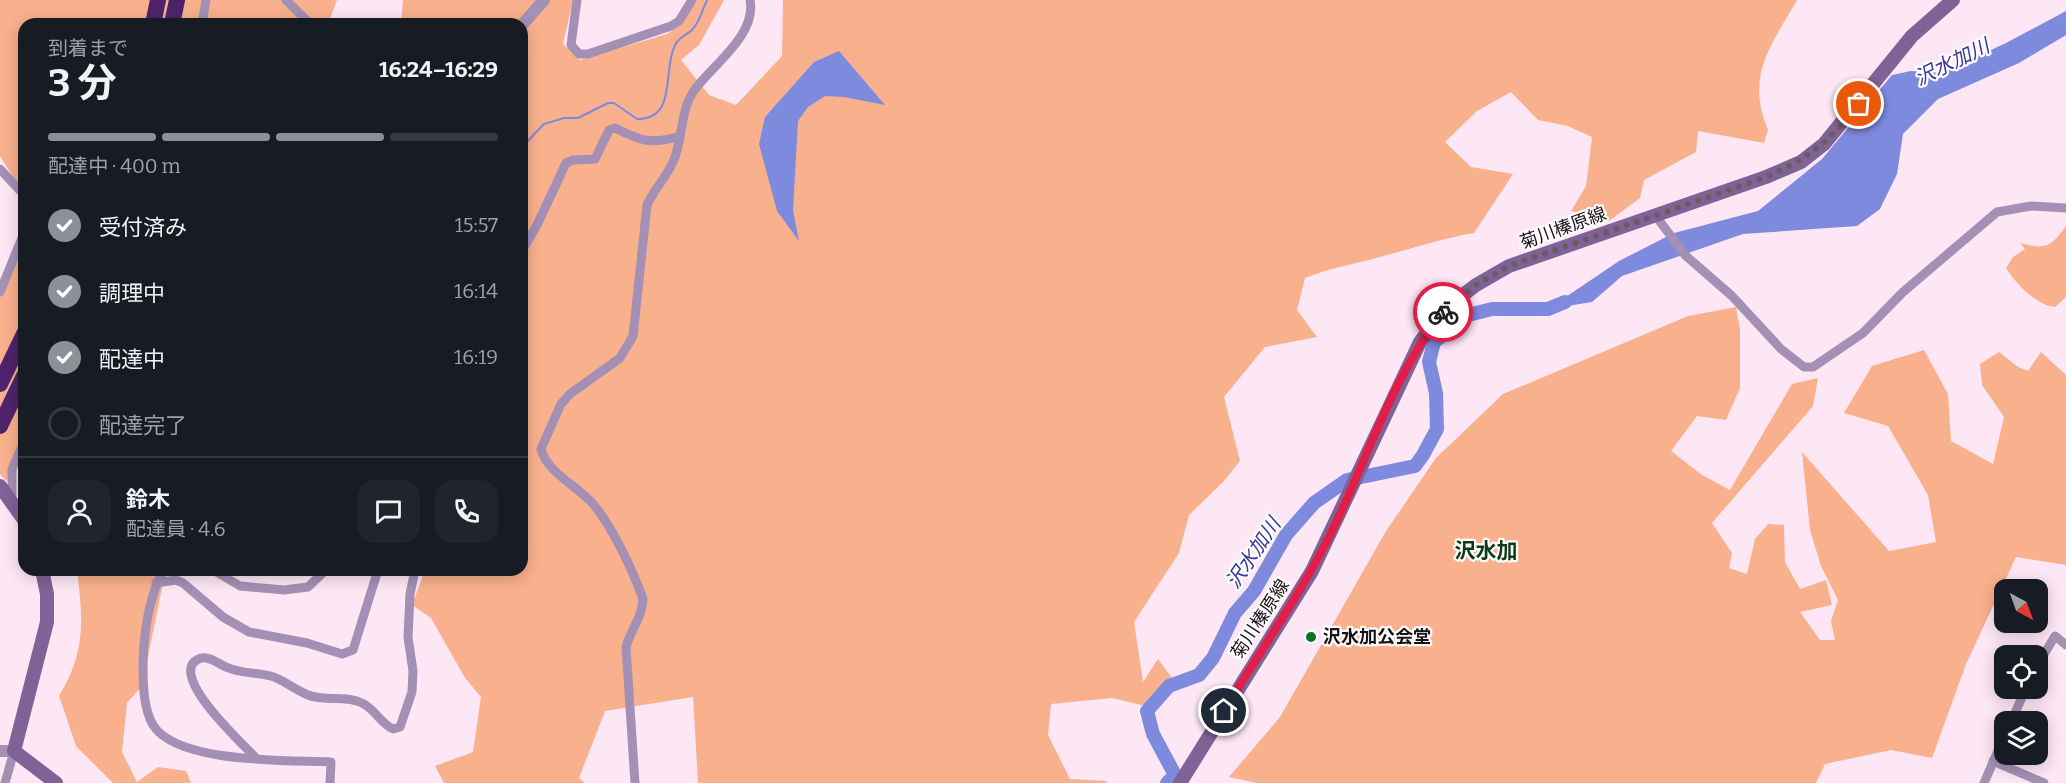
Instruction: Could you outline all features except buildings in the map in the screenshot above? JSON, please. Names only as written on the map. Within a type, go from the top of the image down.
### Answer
[{"type":"highway","points":[[154,18],[158,0]]},
{"type":"highway","points":[[173,18],[177,0]]},
{"type":"highway","points":[[0,384],[18,346]]},
{"type":"highway","points":[[0,426],[18,388]]},
{"type":"main road","name":"菊川榛原線","points":[[1180,783],[1312,571],[1352,490],[1406,368],[1420,342],[1446,308],[1476,285],[1509,266],[1766,177],[1801,162],[1824,144],[1912,36],[1953,0]]},
{"type":"main road","points":[[2,489],[18,511]]},
{"type":"main road","points":[[43,576],[47,594],[47,622],[7,751],[57,783]]},
{"type":"street","points":[[203,18],[206,0]]},
{"type":"street","points":[[286,0],[304,18]]},
{"type":"street","points":[[528,18],[544,0]]},
{"type":"street","points":[[577,0],[571,45],[579,54],[588,54],[671,26],[679,21],[692,0]]},
{"type":"street","points":[[634,783],[626,647],[630,633],[642,613],[643,599],[603,516],[584,494],[552,467],[543,457],[541,449],[561,404],[570,394],[620,358],[633,336],[647,205],[653,190],[672,164],[686,107],[695,88],[745,29],[750,0]]},
{"type":"street","points":[[528,241],[566,163],[573,160],[595,159],[609,130],[615,128],[635,139],[657,143],[680,136]]},
{"type":"street","points":[[0,169],[18,188]]},
{"type":"street","points":[[1656,216],[1685,255],[1732,296],[1781,349],[1804,367],[1813,367],[1863,333],[1903,292],[1997,212],[2031,206],[2066,208]]},
{"type":"street","points":[[0,292],[18,248]]},
{"type":"street","points":[[18,456],[12,469],[10,496],[18,510]]},
{"type":"street","points":[[160,576],[151,600],[143,671],[148,715],[154,727],[164,737],[226,758],[332,762],[330,783]]},
{"type":"street","points":[[223,576],[240,586],[284,590],[308,587],[320,576]]},
{"type":"street","points":[[156,583],[176,580],[183,583],[222,617],[249,632],[307,643],[342,654],[353,650],[376,576]]},
{"type":"street","points":[[256,758],[204,701],[193,684],[191,675],[194,664],[200,658],[207,658],[242,673],[270,676],[310,696],[359,702],[370,708],[387,727],[393,729],[400,727],[412,692],[413,671],[408,637],[410,594],[414,576]]},
{"type":"street","points":[[2048,648],[2055,636],[2066,645]]},
{"type":"street","points":[[5,783],[7,751]]},
{"type":"street","points":[[1984,783],[1993,761],[2044,783]]},
{"type":"shaded area","points":[[0,0],[337,0],[330,18],[18,18],[18,185],[0,156]]},
{"type":"shaded area","points":[[403,0],[573,0],[563,44],[580,60],[667,34],[681,25],[697,0],[724,0],[699,45],[681,60],[709,95],[736,105],[782,56],[783,0],[1797,0],[1770,47],[1760,77],[1759,93],[1768,130],[1764,143],[1698,131],[1696,152],[1644,180],[1640,198],[1609,221],[1571,211],[1586,186],[1592,137],[1568,126],[1538,120],[1511,92],[1477,111],[1445,142],[1471,167],[1513,174],[1474,233],[1305,278],[1297,310],[1317,337],[1265,347],[1224,397],[1240,461],[1223,482],[1189,515],[1179,553],[1134,622],[1143,682],[1158,659],[1178,686],[1154,708],[1112,698],[1051,704],[1048,735],[1070,779],[1107,781],[1106,783],[698,783],[693,697],[605,711],[579,778],[585,783],[444,783],[435,766],[473,752],[481,697],[465,678],[431,618],[412,605],[423,576],[528,576],[528,18],[402,18]]},
{"type":"shaded area","points":[[2066,226],[2066,297],[2055,307],[2027,293],[2006,268],[2013,257],[2025,249],[2020,243],[2036,246],[2047,245]]},
{"type":"shaded area","points":[[18,248],[18,462],[6,481],[0,474],[0,294]]},
{"type":"shaded area","points":[[1736,307],[1740,330],[1740,388],[1726,420],[1697,416],[1671,451],[1702,475],[1730,490],[1792,384],[1818,378],[1813,406],[1712,523],[1732,553],[1729,568],[1747,574],[1755,539],[1768,524],[1784,525],[1785,562],[1800,589],[1826,580],[1832,605],[1800,612],[1820,640],[1835,640],[1831,621],[1838,600],[1821,566],[1810,530],[1802,452],[1889,551],[1936,542],[1928,495],[1888,426],[1844,413],[1872,366],[1924,350],[1948,394],[1951,441],[1993,464],[2004,417],[1982,385],[1980,364],[1999,352],[2018,367],[2028,371],[2041,352],[2066,375],[2066,565],[2016,557],[2006,579],[1994,579],[1994,604],[1966,664],[1932,758],[1891,750],[1825,764],[1816,783],[1257,783],[1229,777],[1280,717],[1386,531],[1436,458],[1503,394],[1688,316]]},
{"type":"shaded area","points":[[78,576],[167,576],[163,583],[142,686],[127,703],[122,752],[137,782],[158,767],[186,771],[191,783],[113,783],[76,746],[59,696],[68,680],[78,650],[81,605]]},
{"type":"water","points":[[2066,11],[2066,35],[2019,63],[1938,99],[1903,134],[1897,174],[1880,209],[1857,226],[1743,234],[1622,276],[1592,302],[1548,309],[1619,261],[1674,233],[1758,211],[1822,159],[1892,75],[1911,71],[1941,73],[2006,43]]},
{"type":"water","points":[[839,51],[885,105],[844,97],[825,96],[808,107],[798,121],[793,210],[799,241],[777,211],[759,144],[765,117],[814,62]]},
{"type":"waterway","points":[[528,141],[544,124],[564,118],[578,118],[608,103],[614,103],[637,119],[650,117],[658,111],[664,102],[671,56],[675,45],[695,27],[707,0]]},
{"type":"waterway","name":"沢水加川","points":[[1167,783],[1175,775],[1153,734],[1147,711],[1169,686],[1199,675],[1213,658],[1235,613],[1254,591],[1286,535],[1314,503],[1347,480],[1415,466],[1437,429],[1436,393],[1429,362],[1434,342],[1468,315],[1492,309],[1548,309],[1565,302]]},
{"type":"way so far","points":[[1443,312],[1476,285],[1509,266],[1766,177],[1801,162],[1824,144],[1859,104]]},
{"type":"place","name":"沢水加公会堂","points":[[1311,637]]},
{"type":"district","name":"沢水加","points":[[1486,551]]},
{"type":"route","points":[[1224,711],[1312,571],[1352,490],[1406,368],[1420,342],[1443,312]]}]
